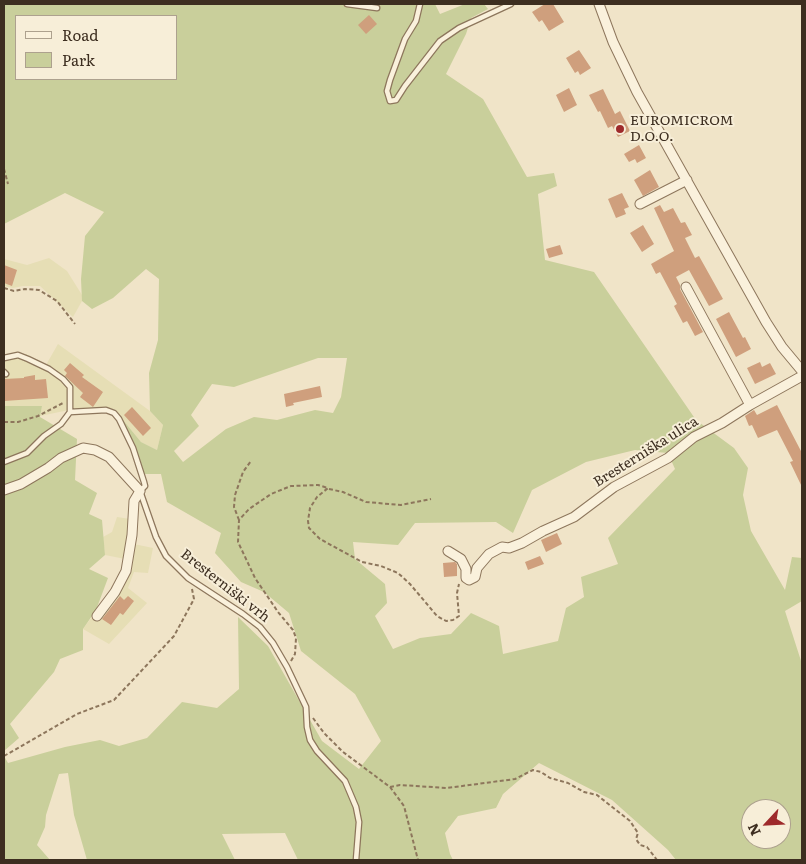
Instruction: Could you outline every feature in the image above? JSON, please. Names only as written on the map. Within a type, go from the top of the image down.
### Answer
[{"type":"street","points":[[599,4],[613,42],[637,92],[766,322],[782,347],[802,371]]},
{"type":"street","points":[[640,204],[687,180]]},
{"type":"street","points":[[686,287],[750,405]]},
{"type":"street","name":"Bresterniška ulica","points":[[466,578],[469,580],[475,577],[477,568],[489,554],[502,547],[509,548],[522,543],[574,517],[614,487],[668,458],[694,437],[722,423],[802,376]]},
{"type":"street","name":"Bresterniški vrh","points":[[4,490],[21,484],[61,458],[83,448],[95,450],[109,457],[140,492],[134,501],[132,535],[126,571],[115,592],[97,616]]},
{"type":"street","points":[[448,551],[460,559],[466,569],[466,578]]},
{"type":"lane","points":[[347,4],[377,8]]},
{"type":"lane","points":[[420,4],[416,21],[405,39],[390,80],[387,91],[390,101],[396,100],[440,41],[459,28],[511,4]]},
{"type":"lane","points":[[4,358],[18,355],[49,369],[63,379],[70,387],[70,412],[61,424],[44,436],[27,452],[4,462]]},
{"type":"lane","name":"Bresterniški vrh","points":[[70,412],[106,410],[114,413],[133,448],[145,486],[140,492],[156,536],[166,556],[188,578],[260,627],[273,643],[287,666],[306,707],[310,740],[345,781],[356,807],[359,822],[356,860]]},
{"type":"path","points":[[4,169],[8,184]]},
{"type":"path","points":[[4,288],[14,291],[25,289],[38,290],[57,301],[75,324]]},
{"type":"path","points":[[4,422],[18,422],[38,416],[70,399]]},
{"type":"path","points":[[250,461],[243,472],[235,494],[234,507],[239,520],[238,542],[246,563],[268,597],[293,630],[296,638],[295,654],[287,666]]},
{"type":"path","points":[[239,520],[249,509],[270,494],[291,486],[318,485],[343,492],[366,502],[401,505],[431,499]]},
{"type":"path","points":[[328,488],[317,497],[310,508],[308,521],[310,528],[320,539],[362,562],[381,566],[398,573],[437,616],[446,620],[453,620],[459,616],[457,593],[460,582],[466,578]]},
{"type":"path","points":[[4,756],[77,714],[114,700],[126,689],[174,636],[194,599],[188,578]]},
{"type":"path","points":[[306,707],[324,733],[342,752],[390,786],[404,806],[418,860]]},
{"type":"path","points":[[390,786],[400,784],[447,788],[515,779],[532,770],[541,772],[550,778],[597,796],[630,821],[638,833],[636,839],[640,845],[647,847],[658,860]]},
{"type":"shaded area","points":[[49,258],[67,271],[82,295],[82,301],[73,317],[40,286],[13,288],[4,286],[4,259],[27,265]]},
{"type":"shaded area","points":[[58,344],[150,411],[163,425],[157,450],[141,442],[114,409],[69,410],[40,416],[42,406],[4,406],[4,358],[26,354],[46,365]]},
{"type":"shaded area","points":[[117,517],[130,519],[129,543],[153,548],[148,573],[134,572],[128,588],[147,603],[109,644],[83,629],[116,584],[125,559],[105,555],[103,537],[112,532]]},
{"type":"green space","points":[[4,4],[435,4],[440,14],[465,4],[484,4],[488,9],[471,18],[466,34],[446,74],[483,99],[527,177],[554,173],[557,186],[538,194],[545,260],[594,272],[696,420],[734,448],[748,468],[743,495],[751,531],[785,590],[792,557],[802,558],[802,601],[785,611],[802,664],[802,860],[676,860],[668,850],[612,800],[539,763],[503,794],[496,808],[458,816],[445,833],[453,860],[298,860],[285,833],[222,834],[235,860],[87,860],[74,815],[68,773],[59,774],[46,815],[45,827],[37,845],[50,860],[4,860],[4,756],[8,763],[65,747],[100,740],[119,746],[147,738],[182,702],[217,708],[239,689],[238,617],[268,646],[322,741],[359,769],[381,741],[355,694],[301,651],[289,613],[264,592],[241,582],[215,553],[221,533],[167,502],[161,474],[141,474],[125,436],[123,420],[141,442],[157,450],[163,425],[150,411],[149,373],[158,340],[159,279],[146,269],[113,298],[92,309],[82,301],[81,279],[85,236],[104,212],[65,193],[4,224]],"holes":[[[318,358],[347,358],[341,397],[333,413],[315,410],[277,420],[254,417],[226,429],[183,462],[174,451],[199,426],[191,415],[212,384],[234,387]],[[635,450],[668,453],[675,469],[608,538],[618,564],[581,577],[584,597],[566,608],[558,641],[503,654],[499,626],[471,613],[451,634],[420,638],[393,649],[375,616],[387,603],[385,584],[355,559],[353,542],[398,545],[415,523],[496,522],[513,533],[532,490],[586,462]]]},
{"type":"green space","points":[[4,406],[42,406],[40,417],[77,439],[75,480],[97,493],[89,514],[102,520],[105,555],[89,569],[108,578],[96,610],[83,629],[83,650],[60,659],[54,672],[10,724],[19,738],[4,751]]},
{"type":"building","points":[[545,4],[553,4],[564,22],[549,31],[542,20],[539,22],[532,12]]},
{"type":"building","points":[[369,15],[377,24],[366,34],[358,25]]},
{"type":"building","points":[[579,50],[591,68],[580,75],[578,71],[575,73],[566,58]]},
{"type":"building","points":[[569,88],[577,105],[564,112],[556,95]]},
{"type":"building","points":[[603,89],[615,114],[620,111],[630,131],[618,137],[612,126],[608,128],[600,111],[598,112],[589,95]]},
{"type":"building","points":[[639,145],[646,158],[637,163],[635,159],[629,162],[624,154]]},
{"type":"building","points":[[650,170],[659,187],[643,196],[634,180]]},
{"type":"building","points":[[622,193],[629,207],[624,209],[626,214],[616,218],[608,199]]},
{"type":"building","points":[[660,205],[664,212],[673,208],[681,223],[685,222],[692,235],[685,238],[695,258],[699,256],[723,299],[709,306],[689,270],[676,277],[680,289],[703,332],[695,336],[687,321],[683,323],[674,306],[677,304],[660,272],[656,274],[651,264],[674,251],[654,208]]},
{"type":"building","points":[[643,225],[654,244],[642,252],[630,233]]},
{"type":"building","points":[[560,245],[563,254],[549,258],[546,249]]},
{"type":"building","points":[[4,265],[17,270],[12,286],[4,283]]},
{"type":"building","points":[[729,312],[751,349],[736,357],[716,319]]},
{"type":"building","points":[[760,362],[762,367],[770,363],[776,374],[755,384],[747,368]]},
{"type":"building","points":[[70,363],[84,375],[82,377],[103,392],[93,407],[80,397],[83,393],[65,376],[67,373],[64,370]]},
{"type":"building","points":[[35,375],[35,380],[46,379],[48,398],[4,401],[4,379],[24,378]]},
{"type":"building","points":[[320,386],[322,397],[293,403],[294,405],[286,407],[284,394]]},
{"type":"building","points":[[777,405],[802,453],[802,487],[790,462],[793,461],[777,430],[758,438],[752,425],[749,426],[745,416],[754,410],[757,415]]},
{"type":"building","points":[[132,407],[151,428],[143,436],[124,415]]},
{"type":"building","points":[[557,533],[562,544],[546,552],[541,540]]},
{"type":"building","points":[[540,556],[544,564],[528,570],[525,562]]},
{"type":"building","points":[[455,562],[457,564],[457,576],[444,577],[443,563]]},
{"type":"building","points":[[120,596],[124,600],[128,596],[134,601],[123,615],[120,613],[111,625],[102,619]]},
{"type":"place","name":"EUROMICROM D.O.O.","points":[[620,129]]}]
